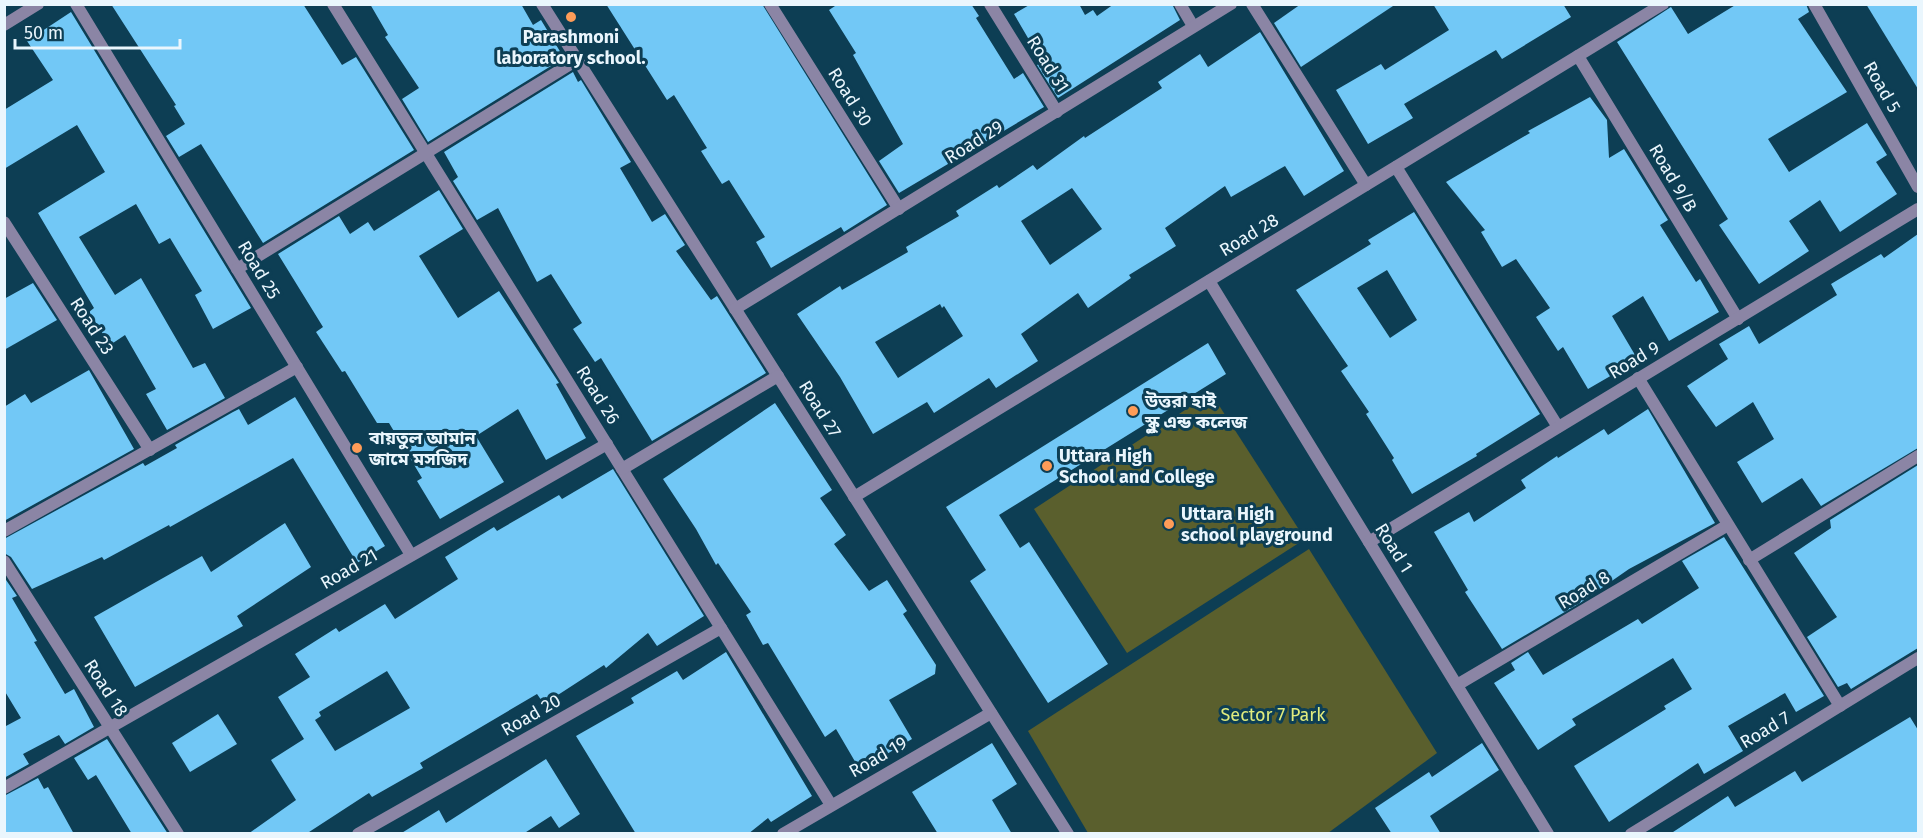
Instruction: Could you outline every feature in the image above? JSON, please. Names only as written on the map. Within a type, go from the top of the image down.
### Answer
[{"type":"street","points":[[4,25],[38,4]]},
{"type":"street","name":"Road 25","points":[[76,4],[411,555]]},
{"type":"street","name":"Road 26","points":[[333,4],[831,805]]},
{"type":"street","name":"Road 27","points":[[542,4],[1068,834]]},
{"type":"street","name":"Road 30","points":[[770,4],[899,209]]},
{"type":"street","name":"Road 31","points":[[990,4],[1057,112]]},
{"type":"street","points":[[1180,4],[1193,26]]},
{"type":"street","name":"Road 29","points":[[735,309],[1231,4]]},
{"type":"street","points":[[1252,4],[1366,185]]},
{"type":"street","name":"Road 28","points":[[854,496],[1663,4]]},
{"type":"street","name":"Road 5","points":[[1814,4],[1918,187]]},
{"type":"street","name":"Road 9/B","points":[[1578,56],[1738,319]]},
{"type":"street","points":[[237,269],[577,60]]},
{"type":"street","points":[[1396,167],[1558,427]]},
{"type":"street","name":"Road 9","points":[[1369,542],[1918,209]]},
{"type":"street","name":"Road 23","points":[[4,222],[150,450]]},
{"type":"street","name":"Road 1","points":[[1209,281],[1548,834]]},
{"type":"street","points":[[4,531],[297,368]]},
{"type":"street","points":[[622,469],[778,376]]},
{"type":"street","points":[[1638,378],[1840,706]]},
{"type":"street","name":"Road 21","points":[[4,788],[607,444]]},
{"type":"street","points":[[1749,560],[1918,456]]},
{"type":"street","name":"Road 8","points":[[1457,685],[1728,525]]},
{"type":"street","name":"Road 18","points":[[4,561],[178,834]]},
{"type":"street","name":"Road 20","points":[[358,834],[721,628]]},
{"type":"street","name":"Road 7","points":[[1631,834],[1918,658]]},
{"type":"street","name":"Road 19","points":[[783,834],[991,713]]},
{"type":"green space","name":"Uttara High school playground","points":[[1211,393],[1305,539],[1127,653],[1034,509]]},
{"type":"green space","name":"Sector 7 Park","points":[[1309,549],[1437,753],[1328,833],[1088,833],[1028,731]]},
{"type":"building","points":[[111,4],[303,4],[342,65],[356,57],[414,150],[263,243],[201,144],[179,157],[166,136],[185,124],[174,106],[176,105]]},
{"type":"building","points":[[370,4],[521,4],[533,25],[541,20],[564,58],[428,142],[402,99],[419,88],[385,37],[388,35]]},
{"type":"building","points":[[606,4],[762,4],[887,205],[844,232],[841,227],[771,268],[756,242],[765,237],[729,180],[722,184],[701,151],[707,148],[674,95],[667,100]]},
{"type":"building","points":[[838,4],[971,4],[979,16],[976,18],[1014,79],[1023,73],[1044,107],[899,193],[879,161],[903,144],[853,55],[856,53],[829,10]]},
{"type":"building","points":[[1031,4],[1079,4],[1085,15],[1093,10],[1097,16],[1114,4],[1172,4],[1180,20],[1058,98],[1037,65],[1042,62],[1014,14]]},
{"type":"building","points":[[1301,4],[1396,4],[1301,67],[1274,23]]},
{"type":"building","points":[[1433,4],[1563,4],[1571,17],[1502,59],[1496,50],[1404,104],[1413,118],[1368,144],[1336,90],[1381,64],[1385,70],[1449,30]]},
{"type":"building","points":[[1737,4],[1806,4],[1809,12],[1798,19],[1847,92],[1768,139],[1789,172],[1867,123],[1887,155],[1876,162],[1897,194],[1840,232],[1820,200],[1789,221],[1809,251],[1759,284],[1719,225],[1728,219],[1617,42],[1671,7],[1688,34]]},
{"type":"building","points":[[1866,4],[1918,4],[1918,89]]},
{"type":"building","points":[[71,12],[251,308],[213,329],[195,295],[202,291],[170,238],[159,244],[136,204],[79,237],[115,295],[141,278],[193,368],[205,363],[225,398],[167,430],[146,394],[156,389],[125,335],[110,345],[89,312],[94,308],[38,213],[105,172],[77,125],[4,169],[4,110],[53,80],[27,41]]},
{"type":"building","points":[[1260,32],[1344,171],[1304,196],[1285,166],[1231,197],[1225,186],[1165,228],[1176,246],[1129,275],[1131,278],[1088,308],[1078,293],[1021,334],[1038,361],[996,388],[989,378],[934,413],[927,402],[873,434],[840,377],[797,314],[840,286],[842,290],[908,252],[906,247],[959,216],[956,211],[997,185],[999,188],[1033,165],[1037,170],[1084,136],[1085,138],[1162,88],[1158,82],[1200,54],[1208,67]],"holes":[[[1072,188],[1102,229],[1050,265],[1021,221]],[[940,304],[942,308],[944,306],[963,336],[898,378],[875,342]]]},
{"type":"building","points":[[573,72],[578,82],[581,80],[631,162],[620,168],[652,222],[665,214],[685,245],[676,251],[711,300],[717,296],[766,373],[652,441],[601,358],[595,362],[573,329],[582,323],[551,274],[537,282],[498,208],[477,220],[453,181],[458,177],[444,152]]},
{"type":"building","points":[[1590,97],[1607,120],[1609,158],[1624,149],[1668,220],[1660,225],[1696,282],[1700,279],[1719,312],[1669,341],[1643,296],[1612,316],[1638,360],[1588,389],[1563,347],[1558,351],[1536,317],[1550,308],[1516,259],[1502,267],[1481,232],[1485,230],[1446,182],[1530,133],[1528,131]]},
{"type":"building","points":[[439,190],[463,229],[419,256],[458,318],[499,291],[559,383],[556,384],[586,438],[546,460],[518,409],[476,436],[504,482],[440,519],[417,481],[422,478],[389,423],[377,423],[345,371],[342,372],[316,332],[323,327],[278,254],[339,216],[350,234],[368,222],[374,231]]},
{"type":"building","points":[[1414,212],[1540,414],[1476,454],[1477,456],[1412,494],[1392,460],[1394,458],[1366,414],[1369,412],[1341,371],[1348,366],[1296,290],[1371,244],[1368,240]],"holes":[[[1387,270],[1417,320],[1390,338],[1357,288]]]},
{"type":"building","points":[[1918,234],[1918,448],[1821,506],[1802,478],[1762,503],[1737,462],[1774,439],[1753,402],[1716,427],[1687,386],[1728,359],[1719,344],[1749,326],[1759,344],[1837,295],[1831,284],[1881,254],[1884,258]]},
{"type":"building","points":[[33,283],[57,320],[4,350],[4,299]]},
{"type":"building","points":[[1208,343],[1226,374],[999,515],[1020,548],[1029,542],[1108,664],[1048,703],[970,581],[986,570],[946,507]]},
{"type":"building","points":[[89,370],[134,449],[4,521],[4,407],[25,394],[31,403]]},
{"type":"building","points":[[295,397],[385,546],[357,563],[293,458],[170,527],[169,525],[104,560],[102,557],[32,589],[11,557],[4,553],[4,539],[143,463],[145,466],[177,448],[175,445],[233,412],[239,409],[248,425]]},
{"type":"building","points":[[775,403],[832,490],[820,498],[846,535],[834,544],[869,591],[887,580],[907,611],[903,614],[936,665],[935,674],[889,700],[912,739],[860,770],[836,729],[825,737],[768,643],[763,645],[746,615],[751,612],[718,563],[716,565],[696,529],[663,479]]},
{"type":"building","points":[[1648,409],[1715,523],[1629,569],[1580,603],[1502,649],[1465,592],[1468,590],[1434,532],[1469,512],[1474,522],[1526,488],[1521,480],[1557,456],[1558,458],[1604,429],[1608,435]]},
{"type":"building","points":[[1918,465],[1918,648],[1851,689],[1847,683],[1838,687],[1807,637],[1837,617],[1794,553],[1831,528],[1830,520]]},
{"type":"building","points":[[613,469],[704,616],[657,646],[648,633],[606,668],[604,665],[544,704],[537,694],[420,763],[423,768],[372,797],[369,793],[306,834],[248,834],[296,800],[271,760],[304,739],[278,697],[310,677],[295,654],[336,628],[339,632],[385,604],[395,619],[458,579],[445,557],[494,527],[497,531],[559,495],[562,499]],"holes":[[[387,671],[410,708],[335,751],[315,720],[321,716],[319,712]]]},
{"type":"building","points":[[285,523],[311,567],[237,616],[243,626],[135,687],[94,617],[202,556],[211,572]]},
{"type":"building","points":[[1724,537],[1824,696],[1796,712],[1785,693],[1728,726],[1743,751],[1704,774],[1698,763],[1609,822],[1574,766],[1666,709],[1664,706],[1692,689],[1673,658],[1572,719],[1576,725],[1538,750],[1494,683],[1515,670],[1511,663],[1528,652],[1543,675],[1638,619],[1642,624],[1699,588],[1682,561]]},
{"type":"building","points":[[4,577],[17,596],[12,598],[37,641],[34,642],[65,694],[74,689],[94,727],[65,744],[59,735],[23,754],[29,764],[4,778],[4,724],[6,726],[21,718],[4,690]]},
{"type":"building","points":[[726,652],[812,796],[771,822],[768,818],[748,834],[636,834],[576,736],[634,703],[631,698],[677,671],[683,680]]},
{"type":"building","points":[[218,714],[237,744],[190,772],[172,743]]},
{"type":"building","points":[[1910,717],[1918,730],[1918,834],[1670,834],[1728,796],[1735,807],[1795,771],[1802,782]]},
{"type":"building","points":[[107,739],[168,834],[132,834],[96,775],[88,780],[74,758]]},
{"type":"building","points":[[992,743],[1017,784],[992,800],[1012,834],[938,834],[912,792]]},
{"type":"building","points":[[1482,743],[1499,770],[1430,816],[1441,834],[1392,834],[1375,808],[1429,772],[1432,777]]},
{"type":"building","points":[[546,759],[580,814],[559,828],[551,816],[523,834],[400,834],[439,810],[446,823]]},
{"type":"building","points":[[38,778],[44,789],[48,787],[74,834],[4,834],[4,796]]},
{"type":"place","name":"Parashmoni laboratory school.","points":[[571,17]]},
{"type":"place","name":"উত্তরা হাই স্কুল এন্ড কলেজ","points":[[1133,411]]},
{"type":"place","name":"বায়তুল আমান জামে মসজিদ","points":[[357,448]]},
{"type":"place","name":"Uttara High School and College","points":[[1047,466]]},
{"type":"place","name":"Uttara High school playground","points":[[1169,524]]}]
